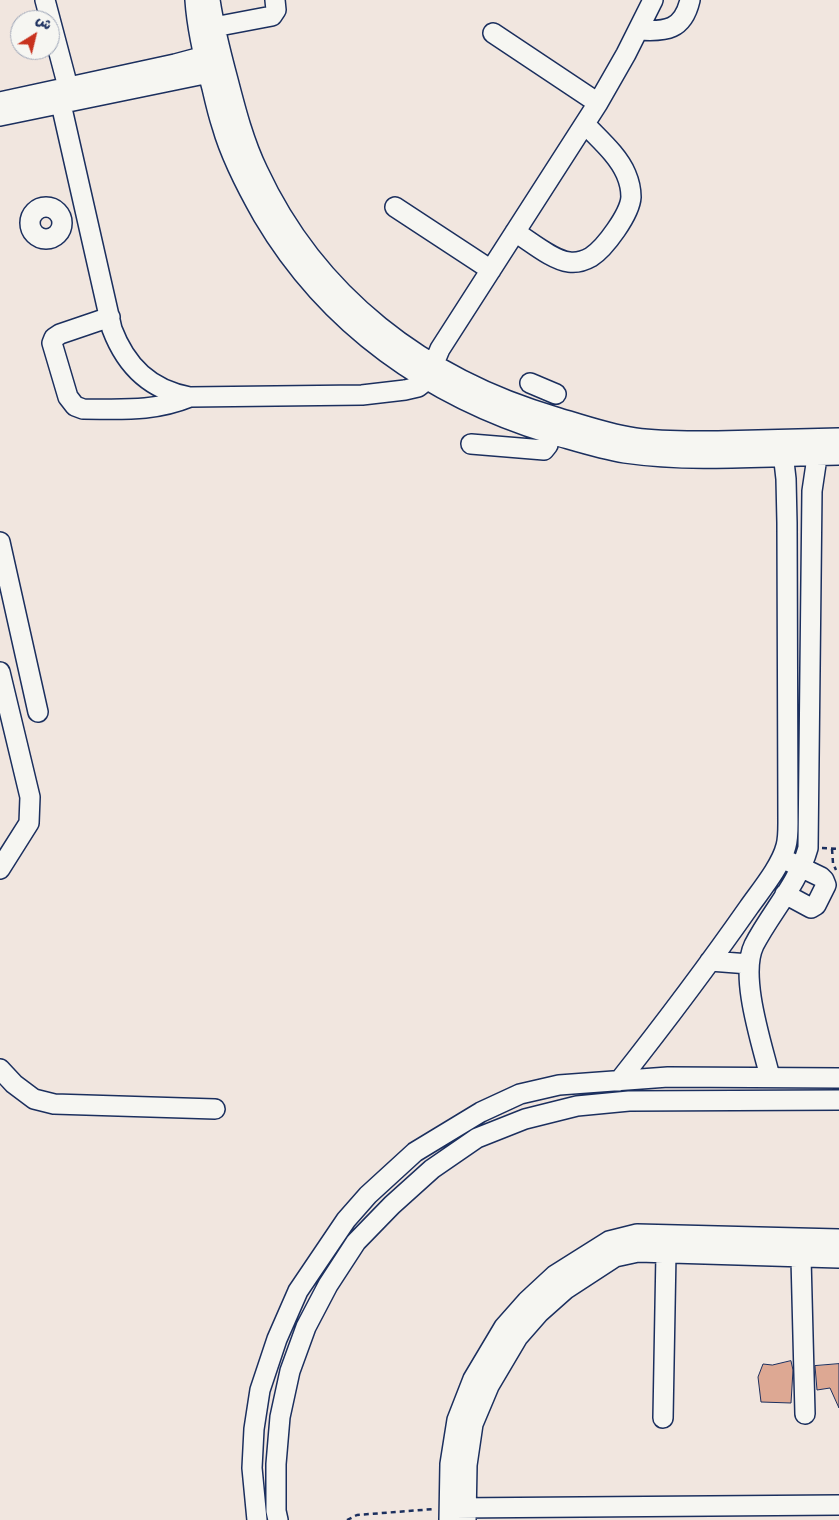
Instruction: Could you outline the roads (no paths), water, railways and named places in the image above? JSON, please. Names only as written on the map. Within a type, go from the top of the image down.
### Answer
[{"type":"street","points":[[46,0],[86,215],[110,317],[119,345],[136,369],[154,385],[166,391],[190,397],[362,395],[418,387],[430,373],[440,349],[598,103],[639,30],[653,0]]},
{"type":"street","points":[[195,0],[214,63],[257,170],[296,238],[330,279],[368,316],[410,351],[448,393],[489,412],[549,433],[599,448],[647,456],[696,458],[783,448],[818,447],[839,438]]},
{"type":"street","points":[[211,0],[214,27],[214,63]]},
{"type":"street","points":[[214,27],[272,16],[276,10],[275,0]]},
{"type":"street","points":[[639,30],[663,31],[676,26],[685,15],[690,0]]},
{"type":"street","points":[[494,33],[598,103]]},
{"type":"street","points":[[0,116],[65,95],[175,64],[214,63]]},
{"type":"street","points":[[0,102],[65,95]]},
{"type":"street","points":[[516,232],[556,258],[577,262],[596,253],[618,225],[629,206],[631,196],[626,174],[612,153],[585,124]]},
{"type":"street","points":[[395,207],[491,270]]},
{"type":"street","points":[[62,219],[86,215]]},
{"type":"street","points":[[110,317],[65,332],[54,338],[52,343],[68,397],[75,406],[83,409],[144,409],[172,404],[190,397]]},
{"type":"street","points":[[430,373],[480,390],[532,411],[602,431],[636,438],[783,448]]},
{"type":"street","points":[[532,411],[542,388]]},
{"type":"street","points":[[471,444],[544,450],[548,445],[549,433]]},
{"type":"street","points":[[818,447],[839,455]]},
{"type":"street","points":[[770,1077],[753,1004],[749,981],[749,964],[753,947],[801,867],[808,848],[813,479],[818,447]]},
{"type":"street","points":[[619,1081],[710,962],[782,858],[787,845],[787,523],[783,448]]},
{"type":"street","points":[[787,523],[812,522]]},
{"type":"street","points":[[0,542],[38,712]]},
{"type":"street","points":[[0,672],[30,797],[29,823],[0,869]]},
{"type":"street","points":[[782,858],[821,877],[825,882],[824,888],[814,907],[809,907],[785,894]]},
{"type":"street","points":[[710,962],[749,964]]},
{"type":"street","points":[[0,1068],[14,1084],[34,1099],[54,1104],[214,1109]]},
{"type":"street","points":[[258,1520],[252,1468],[254,1429],[260,1390],[277,1340],[298,1291],[346,1220],[368,1195],[415,1152],[481,1112],[520,1094],[559,1085],[668,1077],[839,1078]]},
{"type":"street","points":[[798,1100],[799,1077]]},
{"type":"street","points":[[278,1520],[276,1510],[276,1464],[280,1417],[290,1371],[306,1327],[328,1285],[356,1242],[392,1205],[432,1170],[477,1138],[525,1119],[577,1106],[629,1102],[839,1100]]},
{"type":"street","points":[[457,1514],[450,1464],[457,1420],[473,1379],[504,1327],[527,1301],[555,1275],[609,1240],[637,1234],[839,1239]]},
{"type":"street","points":[[457,1514],[473,1424],[489,1386],[518,1337],[539,1313],[566,1289],[615,1257],[638,1252],[839,1258]]},
{"type":"street","points":[[663,1418],[666,1253]]},
{"type":"street","points":[[801,1258],[804,1414]]},
{"type":"street","points":[[457,1514],[839,1506]]}]
